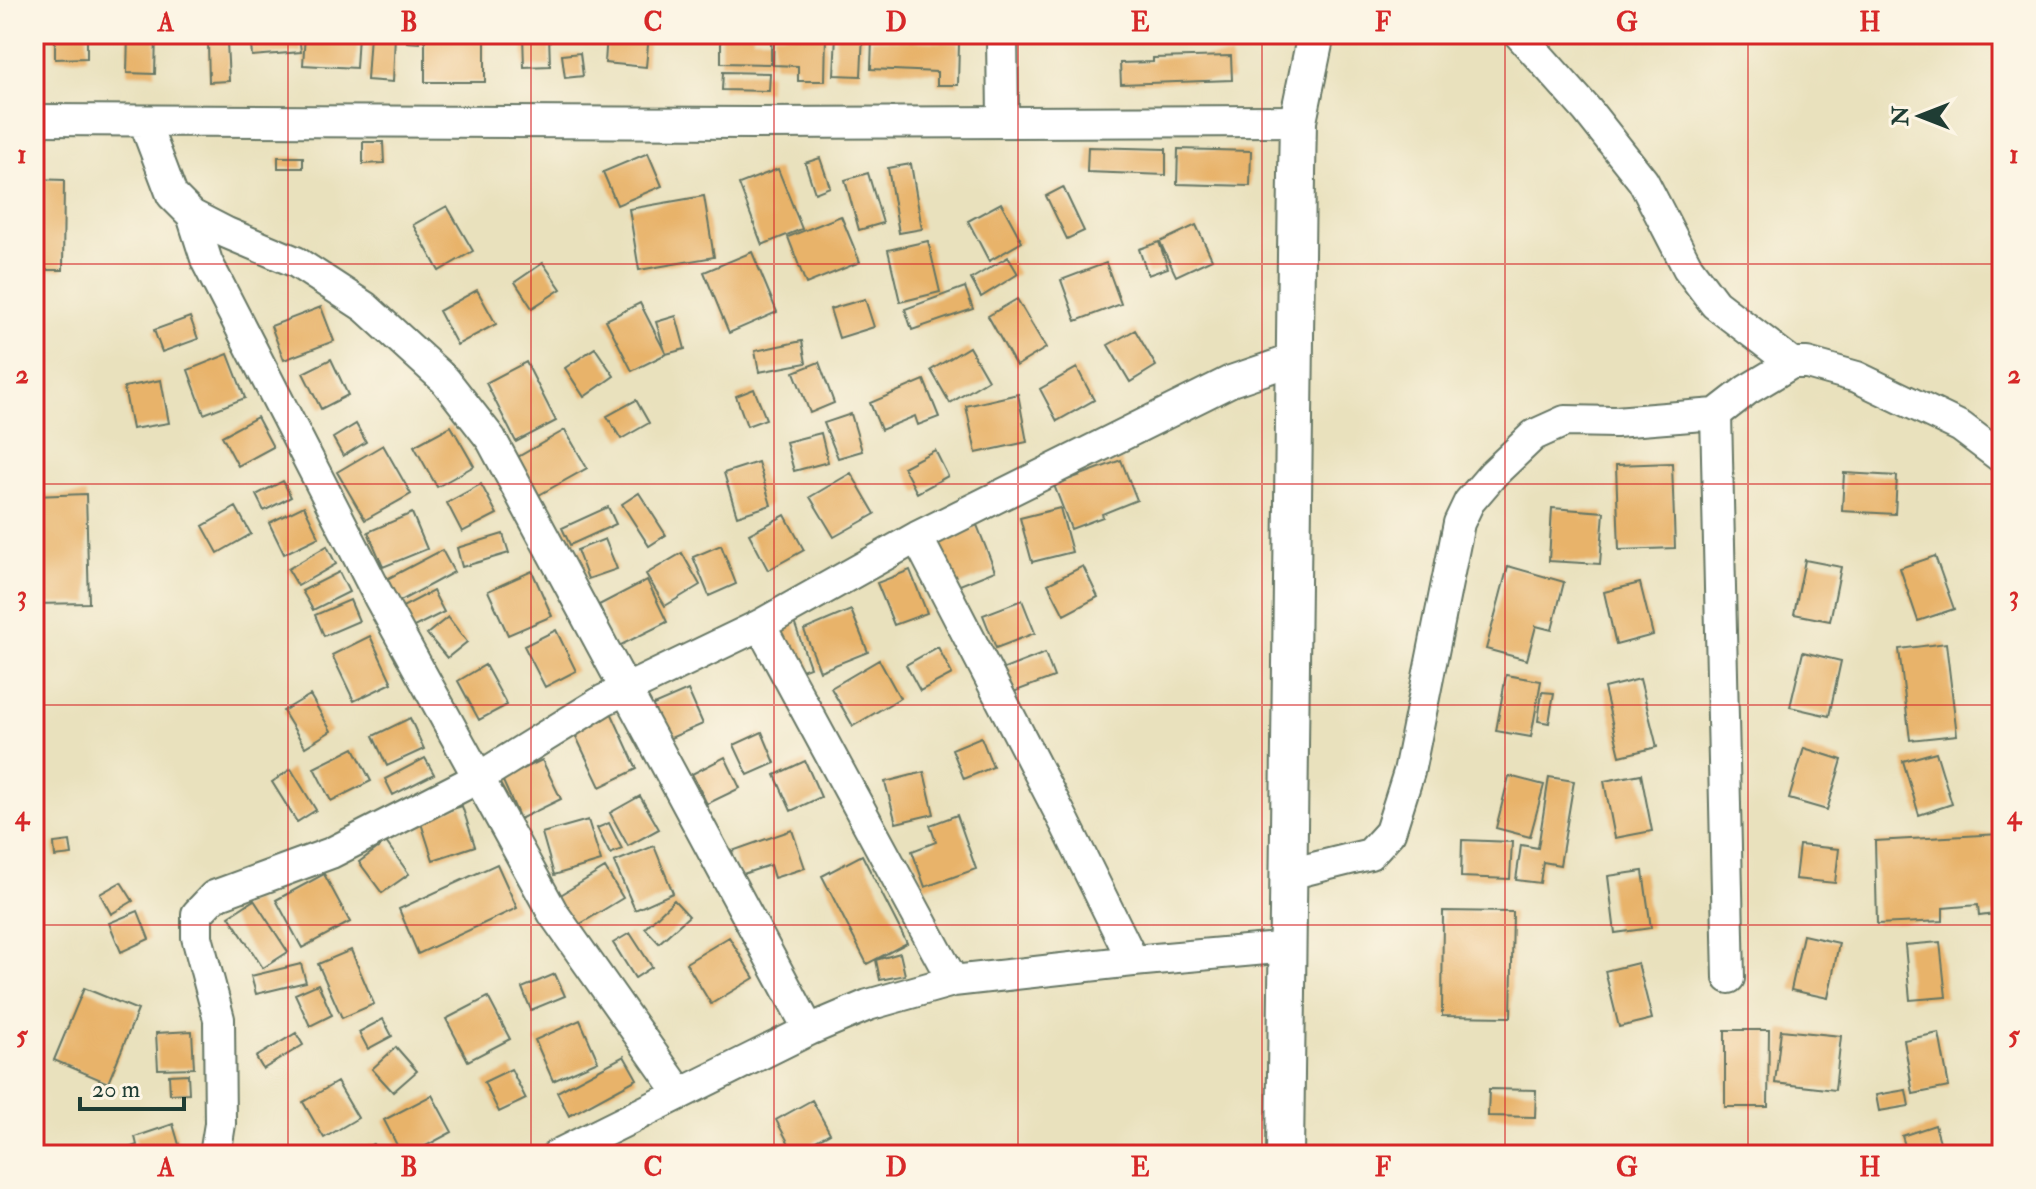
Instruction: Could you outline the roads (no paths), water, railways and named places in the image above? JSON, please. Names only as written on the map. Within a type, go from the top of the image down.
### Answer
[{"type":"street","points":[[1002,34],[1003,121]]},
{"type":"street","points":[[1519,34],[1587,110],[1643,181],[1688,268],[1715,304],[1792,363]]},
{"type":"street","points":[[1285,1155],[1298,121],[1320,36]]},
{"type":"street","points":[[34,120],[722,123],[1298,121]]},
{"type":"street","points":[[144,121],[172,195],[192,215],[296,262],[365,307],[445,380],[491,439],[809,1030]]},
{"type":"street","points":[[192,215],[207,262],[379,597],[553,913],[680,1093]]},
{"type":"street","points":[[215,1155],[220,1124],[219,1019],[197,937],[197,914],[214,896],[331,853],[478,778],[626,688],[760,625],[917,537],[1231,381],[1295,359]]},
{"type":"street","points":[[1289,874],[1370,854],[1390,832],[1409,772],[1459,523],[1469,502],[1534,435],[1565,421],[1615,422],[1716,414],[1747,390],[1792,363],[1807,363],[1857,377],[1961,427],[2002,458]]},
{"type":"street","points":[[1716,414],[1729,978]]},
{"type":"street","points":[[917,537],[1133,961]]},
{"type":"street","points":[[760,625],[953,981]]},
{"type":"street","points":[[557,1155],[809,1030],[868,1005],[953,981],[1289,947]]}]
